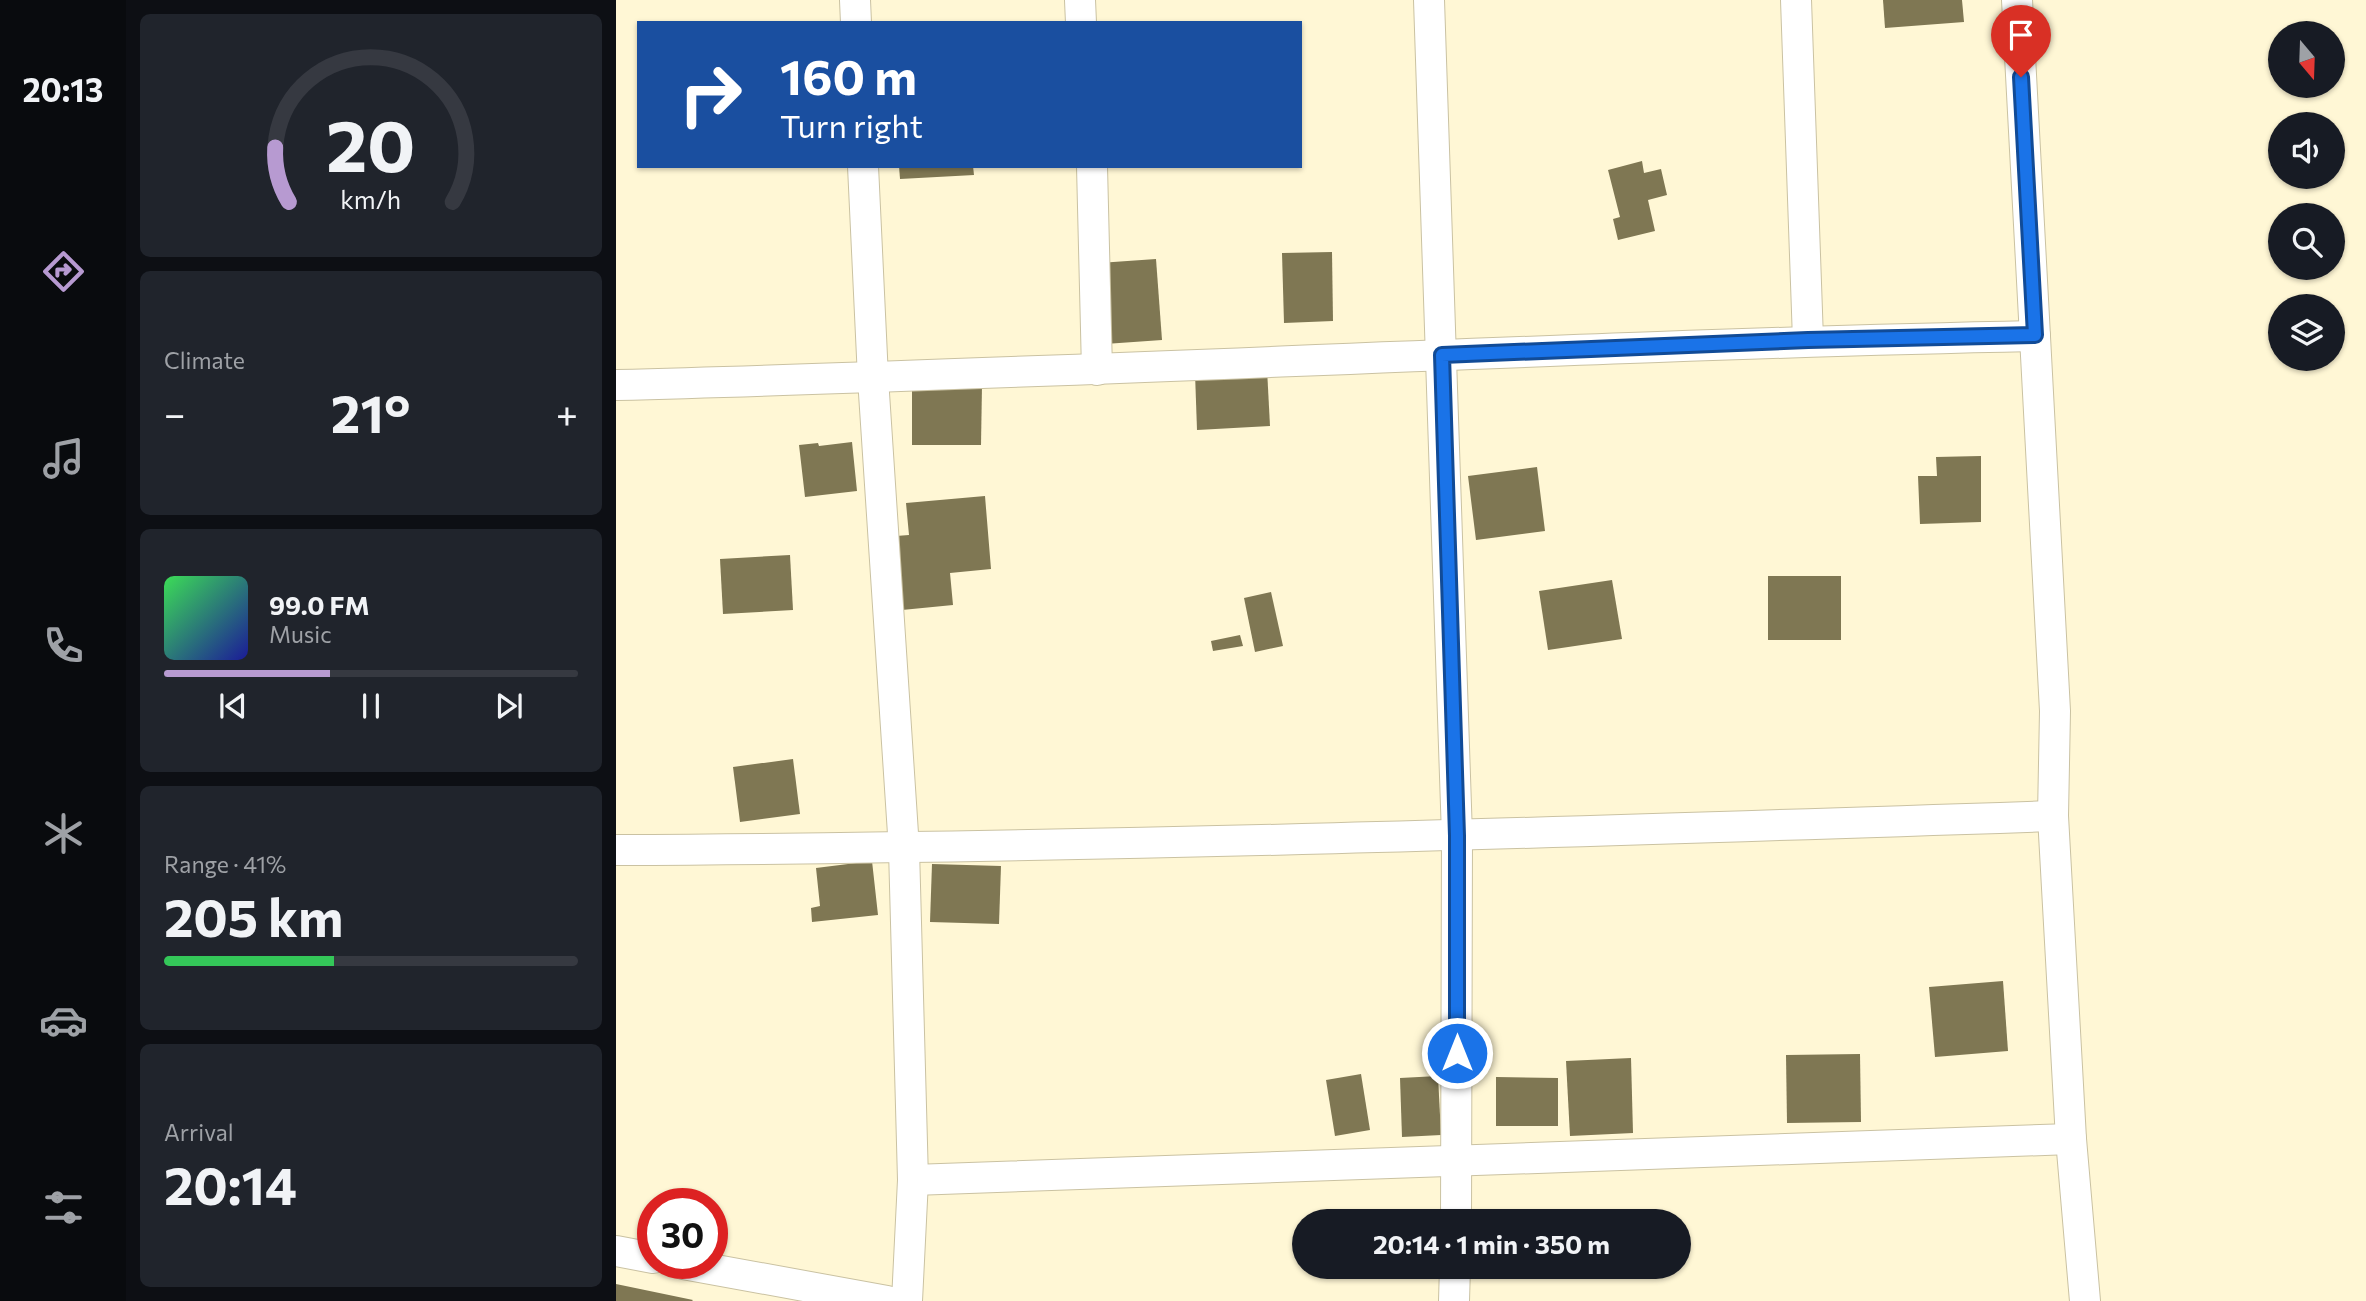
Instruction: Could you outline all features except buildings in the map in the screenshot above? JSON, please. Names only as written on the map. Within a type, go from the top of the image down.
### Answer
[{"type":"street","points":[[855,0],[856,21]]},
{"type":"street","points":[[1080,0],[1081,21]]},
{"type":"street","points":[[1429,0],[1457,836],[1456,1209]]},
{"type":"street","points":[[1796,0],[1808,340]]},
{"type":"street","points":[[2017,0],[2055,711],[2053,816],[2071,1139],[2085,1301]]},
{"type":"street","points":[[863,168],[873,378],[904,849],[913,1180],[907,1301]]},
{"type":"street","points":[[1091,168],[1097,370]]},
{"type":"street","points":[[616,385],[1097,370],[1808,340],[2035,335]]},
{"type":"street","points":[[616,850],[904,849],[1457,836],[2053,816]]},
{"type":"street","points":[[913,1180],[2071,1139]]},
{"type":"street","points":[[616,1251],[637,1255]]},
{"type":"street","points":[[728,1272],[887,1301]]},
{"type":"street","points":[[1454,1301],[1455,1279]]},
{"type":"route","points":[[1457,1053],[1457,836],[1442,355],[1808,340],[2035,335],[2021,77]]}]
